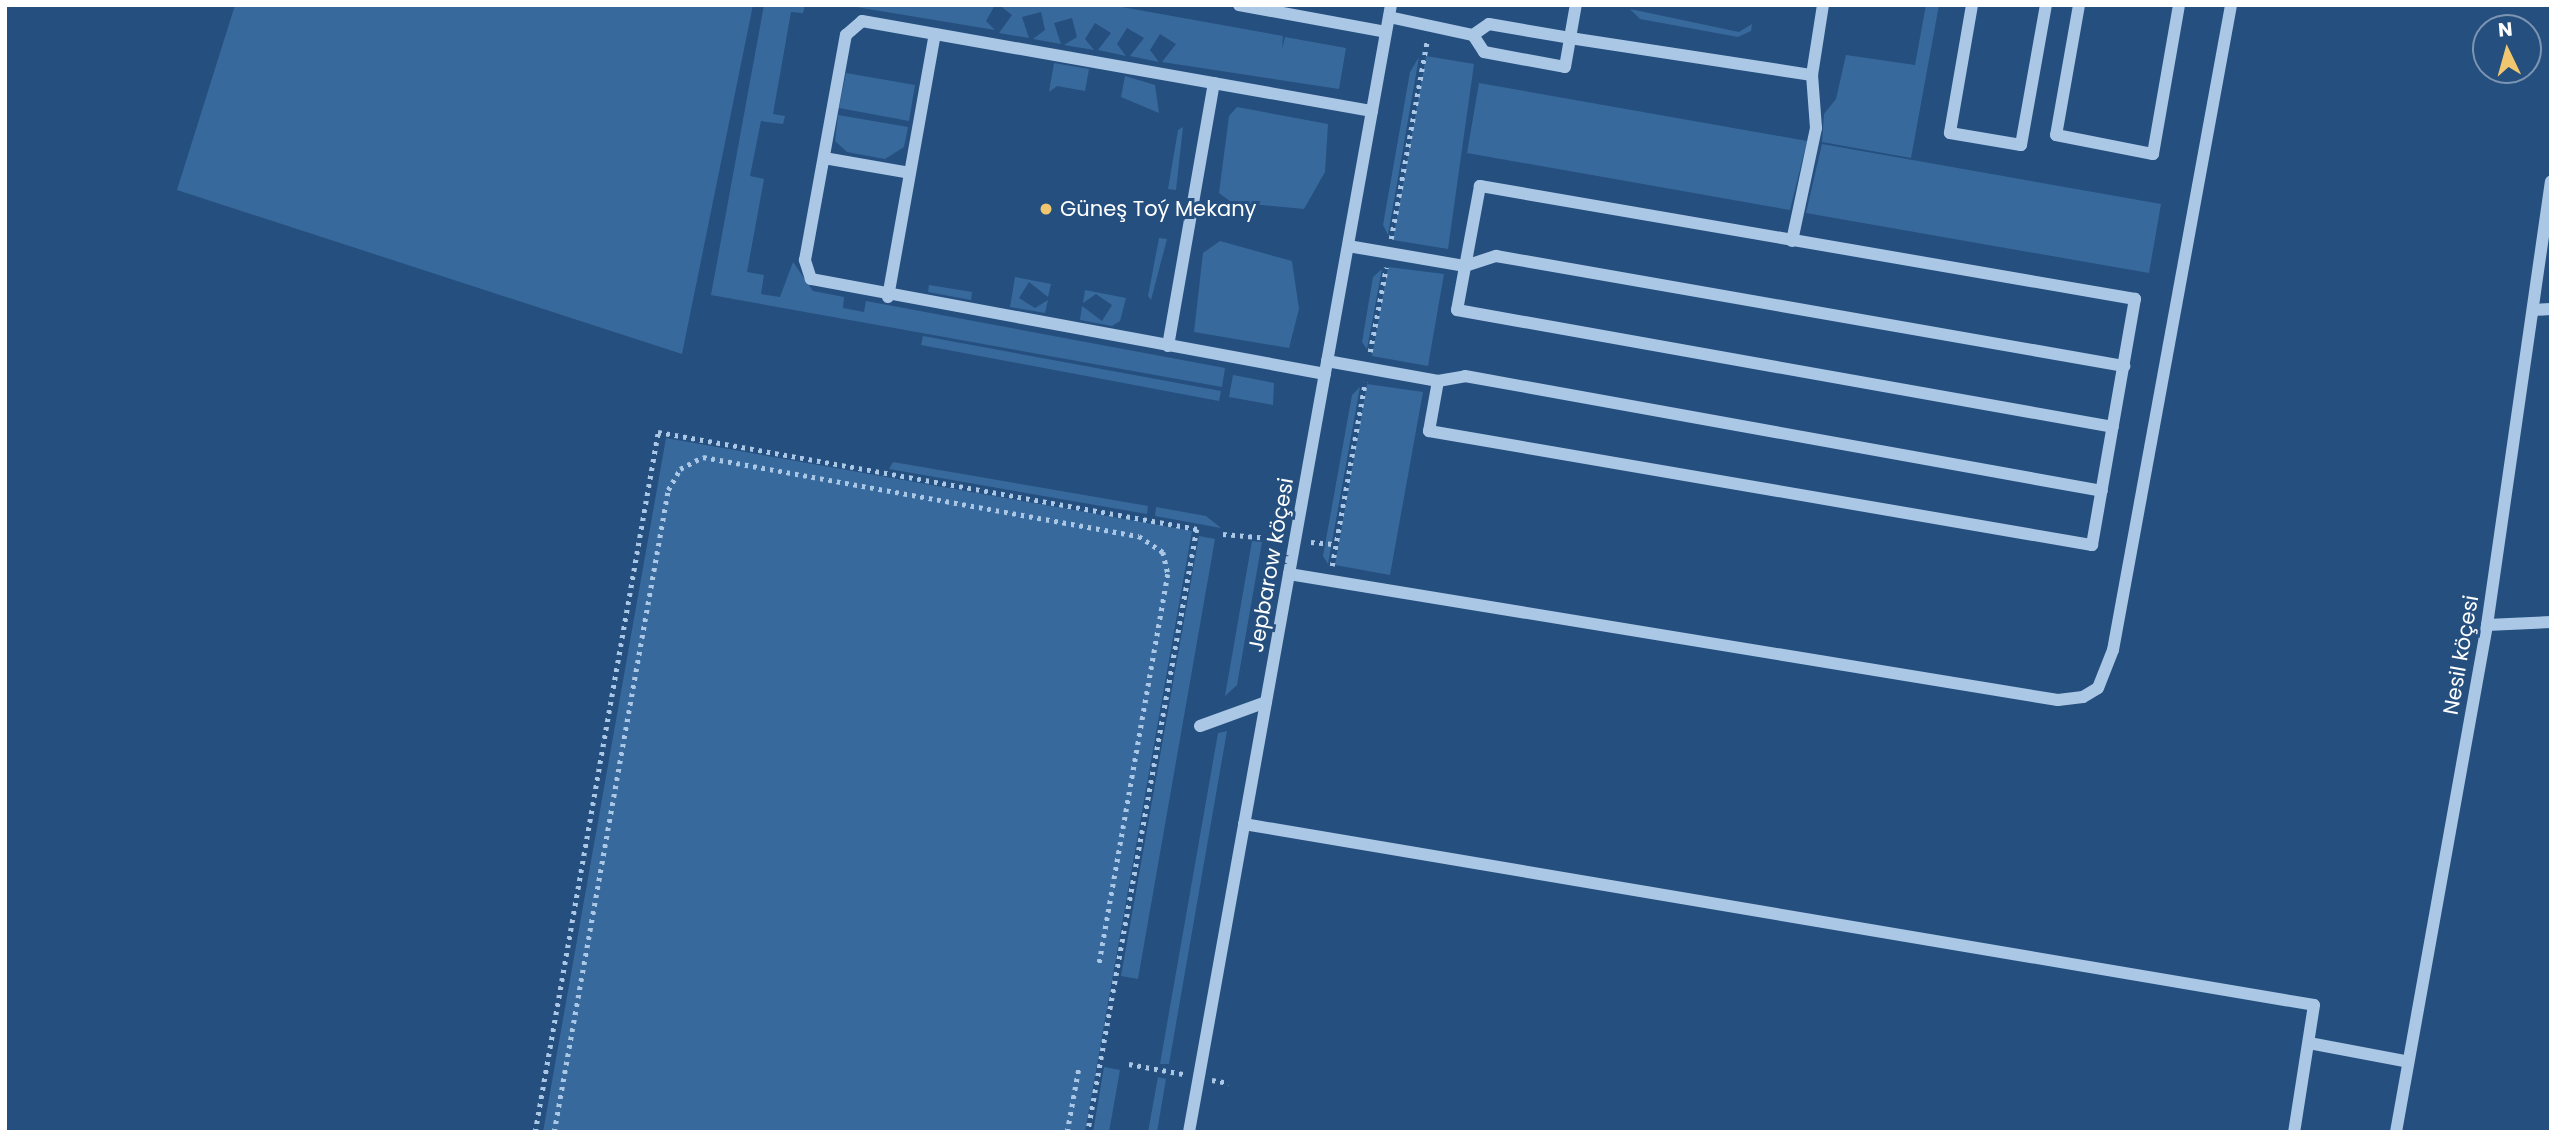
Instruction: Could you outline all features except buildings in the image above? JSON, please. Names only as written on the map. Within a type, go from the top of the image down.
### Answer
[{"type":"street","points":[[1240,5],[1275,8],[1386,32]]},
{"type":"street","points":[[1473,35],[1483,52],[1565,67],[1576,5]]},
{"type":"street","points":[[1792,242],[1814,145],[1812,75],[1823,5]]},
{"type":"street","points":[[1972,5],[1950,133],[2021,145],[2046,5]]},
{"type":"street","points":[[2079,5],[2056,135],[2153,154],[2179,5]]},
{"type":"street","points":[[1289,574],[2044,697],[2083,697],[2098,688],[2113,650],[2231,5]]},
{"type":"street","points":[[1390,11],[1429,26],[1473,35],[1489,24],[1812,75]]},
{"type":"street","name":"Jepbarow köçesi","points":[[1188,1132],[1390,11]]},
{"type":"street","points":[[1372,111],[862,21],[849,27],[806,272],[821,285],[1168,346],[1326,367],[1367,368],[1438,380],[1465,376],[2102,491]]},
{"type":"street","points":[[888,297],[935,34]]},
{"type":"street","points":[[1168,346],[1214,83]]},
{"type":"street","points":[[824,158],[910,173]]},
{"type":"street","name":"Nesil köçesi","points":[[2396,1132],[2404,1061],[2487,625],[2551,182]]},
{"type":"street","points":[[1438,380],[1429,430],[2092,545],[2124,366],[2135,299],[1792,242],[1480,186],[1457,310],[2113,427]]},
{"type":"street","points":[[1348,246],[1465,266],[1496,256],[2124,366]]},
{"type":"street","points":[[2533,310],[2551,309]]},
{"type":"street","points":[[2487,625],[2551,622]]},
{"type":"street","points":[[1200,726],[1266,702]]},
{"type":"street","points":[[1244,824],[2314,1005],[2294,1132]]},
{"type":"street","points":[[2309,1043],[2404,1061]]},
{"type":"path","points":[[1330,580],[1429,26]]},
{"type":"path","points":[[536,1132],[658,432],[1197,528],[1088,1132]]},
{"type":"path","points":[[554,1132],[668,490],[680,469],[703,457],[1139,537],[1163,552],[1168,575],[1099,966]]},
{"type":"path","points":[[1129,1064],[1229,1083]]},
{"type":"path","points":[[1067,1132],[1079,1066]]},
{"type":"shaded area","points":[[235,5],[753,5],[682,354],[177,190]]},
{"type":"shaded area","points":[[764,5],[805,5],[803,13],[791,12],[773,114],[785,116],[783,124],[761,121],[750,176],[764,179],[747,272],[764,275],[761,294],[780,297],[793,262],[813,291],[844,297],[843,308],[864,312],[866,301],[1225,368],[1222,387],[711,295]]},
{"type":"shaded area","points":[[844,5],[995,5],[986,21],[995,30]]},
{"type":"shaded area","points":[[999,5],[1111,5],[1283,36],[1282,49],[1285,37],[1346,48],[1339,89],[1162,62],[1176,44],[1160,34],[1150,50],[1159,62],[1130,56],[1144,38],[1127,28],[1117,44],[1126,56],[1098,50],[1111,33],[1095,23],[1085,39],[1094,50],[1064,45],[1077,37],[1072,18],[1054,23],[1061,44],[1033,39],[1045,30],[1041,12],[1022,17],[1029,38],[999,33],[1012,15]]},
{"type":"shaded area","points":[[1926,5],[1939,5],[1911,158],[1822,142],[1824,114],[1836,99],[1846,55],[1915,65]]},
{"type":"shaded area","points":[[1630,9],[1739,32],[1752,24],[1751,31],[1738,37],[1640,19]]},
{"type":"shaded area","points":[[1426,56],[1474,64],[1448,249],[1393,240]]},
{"type":"shaded area","points":[[1419,57],[1388,235],[1383,225],[1410,72]]},
{"type":"shaded area","points":[[1054,63],[1089,69],[1085,91],[1057,86],[1049,92]]},
{"type":"shaded area","points":[[846,73],[915,85],[909,121],[839,108]]},
{"type":"shaded area","points":[[1125,76],[1155,85],[1159,113],[1121,97]]},
{"type":"shaded area","points":[[1479,83],[1807,141],[1790,210],[1467,153]]},
{"type":"shaded area","points":[[1237,107],[1328,124],[1325,172],[1304,209],[1231,202],[1219,193],[1229,116]]},
{"type":"shaded area","points":[[838,115],[908,127],[904,147],[885,159],[847,152],[835,141]]},
{"type":"shaded area","points":[[1183,127],[1176,190],[1168,189],[1178,130]]},
{"type":"shaded area","points":[[1822,144],[2161,204],[2149,273],[1806,213]]},
{"type":"shaded area","points":[[1159,238],[1167,239],[1151,300],[1148,296]]},
{"type":"shaded area","points":[[1220,241],[1292,261],[1299,309],[1289,348],[1194,332],[1203,253]]},
{"type":"shaded area","points":[[1388,267],[1444,274],[1428,366],[1372,356]]},
{"type":"shaded area","points":[[1382,269],[1367,349],[1362,342],[1373,277]]},
{"type":"shaded area","points":[[1015,277],[1051,284],[1048,297],[1029,282],[1019,298],[1035,308],[1048,300],[1045,313],[1010,307]]},
{"type":"shaded area","points":[[929,285],[972,292],[971,300],[928,292]]},
{"type":"shaded area","points":[[1085,290],[1126,298],[1120,321],[1112,326],[1080,320],[1082,306],[1102,321],[1112,305],[1096,294],[1083,303]]},
{"type":"shaded area","points":[[923,336],[1221,391],[1219,401],[921,345]]},
{"type":"shaded area","points":[[1233,375],[1274,383],[1273,405],[1229,397]]},
{"type":"shaded area","points":[[1367,384],[1423,392],[1390,575],[1335,565]]},
{"type":"shaded area","points":[[1360,387],[1328,564],[1323,556],[1352,395]]},
{"type":"shaded area","points":[[666,438],[1192,531],[1085,1132],[543,1132]]},
{"type":"shaded area","points":[[893,462],[1148,506],[1147,514],[889,469]]},
{"type":"shaded area","points":[[1156,507],[1206,516],[1221,528],[1155,516]]},
{"type":"shaded area","points":[[1199,536],[1215,539],[1138,979],[1121,976]]},
{"type":"shaded area","points":[[1252,541],[1262,542],[1237,685],[1225,696]]},
{"type":"shaded area","points":[[1227,731],[1169,1064],[1160,1064],[1218,733]]},
{"type":"shaded area","points":[[1104,1067],[1120,1070],[1109,1132],[1093,1132]]},
{"type":"shaded area","points":[[1158,1077],[1166,1079],[1157,1132],[1148,1132]]},
{"type":"place","name":"Güneş Toý Mekany","points":[[1046,209]]}]
